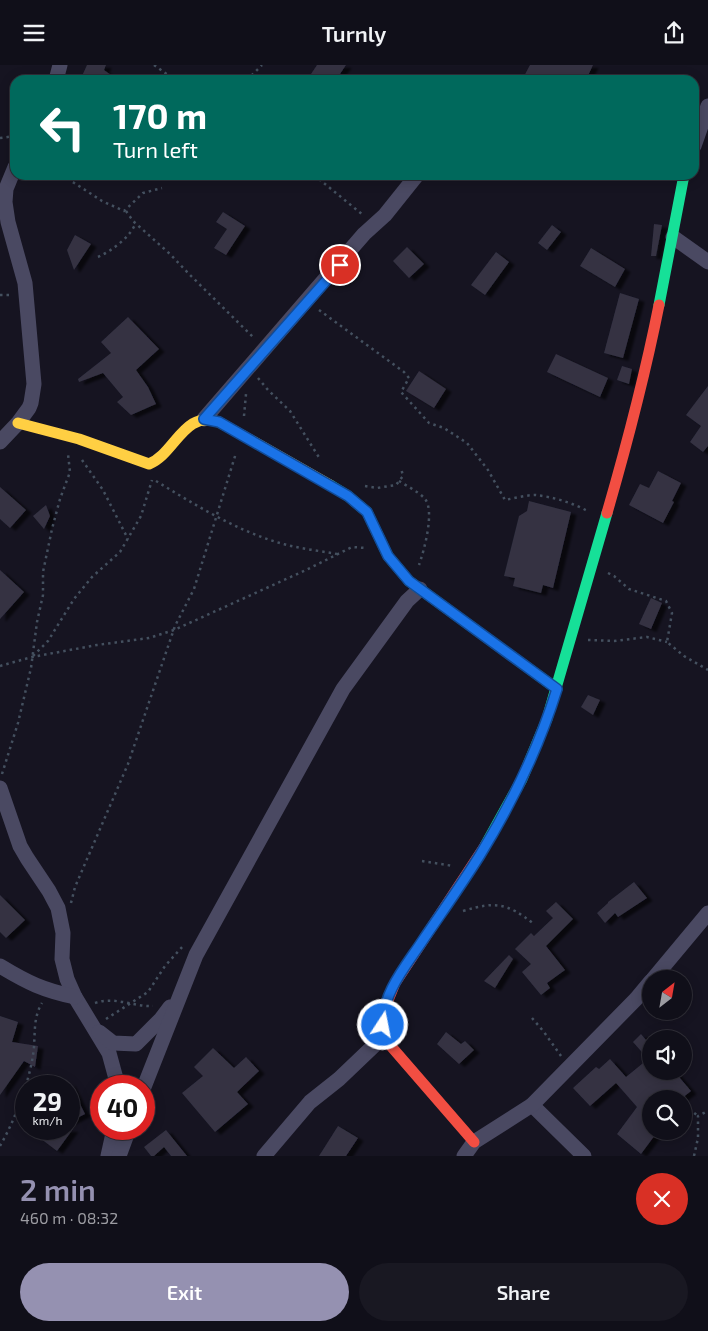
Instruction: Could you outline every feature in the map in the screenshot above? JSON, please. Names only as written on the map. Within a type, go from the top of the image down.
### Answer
[{"type":"street","points":[[699,132],[708,106]]},
{"type":"street","points":[[0,443],[18,423],[31,403],[34,384],[25,283],[8,222],[5,202],[6,189],[10,179]]},
{"type":"street","points":[[18,423],[60,434],[149,464],[157,461],[190,426],[204,419],[364,235],[385,215],[413,180]]},
{"type":"street","points":[[474,1142],[383,1037],[383,1013],[395,983],[480,854],[522,779],[548,719],[622,463],[647,359],[683,180]]},
{"type":"street","points":[[673,237],[708,262]]},
{"type":"street","points":[[204,419],[219,422],[242,434],[348,496],[367,512],[388,556],[409,581],[557,689]]},
{"type":"street","points":[[148,1075],[178,996],[196,955],[344,689],[418,587]]},
{"type":"street","points":[[0,788],[20,846],[58,908],[63,933],[62,959],[65,971],[78,1002],[109,1053],[115,1075]]},
{"type":"street","points":[[660,970],[708,913]]},
{"type":"street","points":[[0,966],[31,985],[78,1002]]},
{"type":"street","points":[[464,1156],[474,1142],[532,1105],[642,992]]},
{"type":"street","points":[[93,1028],[113,1043],[136,1044],[161,1019],[178,996]]},
{"type":"street","points":[[264,1156],[310,1102],[339,1079],[383,1037]]},
{"type":"street","points":[[532,1105],[584,1156]]},
{"type":"street","points":[[108,1156],[112,1140]]},
{"type":"street","points":[[119,1156],[125,1140]]},
{"type":"path","points":[[154,65],[168,75]]},
{"type":"path","points":[[252,75],[262,65]]},
{"type":"path","points":[[70,180],[102,201],[126,211],[265,350]]},
{"type":"path","points":[[320,180],[375,224]]},
{"type":"path","points":[[126,211],[143,193],[162,188]]},
{"type":"path","points":[[98,257],[106,254],[132,233],[136,223]]},
{"type":"path","points":[[307,302],[328,315],[404,372],[409,378],[401,392],[412,406],[429,423],[444,427],[467,443],[488,470],[505,500],[535,495],[554,499],[582,508],[605,522]]},
{"type":"path","points":[[71,906],[75,887],[128,765],[174,630],[194,589],[242,434],[249,368]]},
{"type":"path","points":[[249,368],[290,411],[323,462]]},
{"type":"path","points":[[0,781],[18,723],[31,668],[43,595],[43,572],[60,499],[70,472],[66,446],[60,434]]},
{"type":"path","points":[[82,459],[103,490],[128,539]]},
{"type":"path","points":[[359,485],[377,487],[396,485],[403,476],[401,468]]},
{"type":"path","points":[[32,657],[48,641],[74,599],[92,577],[120,552],[141,515],[153,479],[207,512],[246,531],[287,545],[338,554]]},
{"type":"path","points":[[399,481],[426,500],[429,512],[423,553],[416,572],[418,587]]},
{"type":"path","points":[[0,666],[32,657],[149,638],[174,630],[352,547],[385,551]]},
{"type":"path","points":[[593,567],[614,576],[629,589],[666,601],[672,613],[668,642]]},
{"type":"path","points":[[572,638],[606,641],[648,637],[668,642],[684,656],[708,670]]},
{"type":"path","points":[[422,861],[450,865],[468,872]]},
{"type":"path","points":[[439,915],[460,913],[483,905],[503,906],[518,912],[534,925]]},
{"type":"path","points":[[93,1028],[148,992],[166,966],[184,945]]},
{"type":"path","points":[[0,1146],[8,1133],[15,1115],[31,1065],[38,1010],[50,992]]},
{"type":"path","points":[[78,1002],[104,999],[144,1006],[167,1005],[178,996]]},
{"type":"path","points":[[532,1018],[544,1032],[568,1068]]},
{"type":"path","points":[[692,1111],[698,1116]]},
{"type":"path","points":[[698,1116],[708,1111]]},
{"type":"path","points":[[694,1156],[698,1138],[698,1116]]},
{"type":"building","points":[[87,65],[106,65],[104,70],[111,75],[82,75]]},
{"type":"building","points":[[317,65],[346,65],[339,75],[310,75]]},
{"type":"building","points":[[530,65],[593,65],[588,75],[525,75]]},
{"type":"building","points":[[223,212],[245,226],[226,255],[214,248],[227,229],[216,222]]},
{"type":"building","points":[[654,224],[662,225],[656,256],[651,256]]},
{"type":"building","points":[[552,225],[561,232],[547,250],[538,243]]},
{"type":"building","points":[[75,235],[91,244],[74,270],[67,250]]},
{"type":"building","points":[[407,247],[424,264],[409,278],[393,261]]},
{"type":"building","points":[[591,248],[625,269],[615,287],[580,266]]},
{"type":"building","points":[[496,252],[509,262],[485,295],[471,285]]},
{"type":"building","points":[[620,293],[639,299],[623,358],[604,353]]},
{"type":"building","points":[[128,317],[159,349],[136,370],[148,387],[156,404],[131,415],[117,402],[123,397],[103,373],[79,382],[78,379],[111,353],[101,342]]},
{"type":"building","points":[[556,354],[608,378],[600,397],[547,372]]},
{"type":"building","points":[[622,366],[632,369],[629,384],[617,380]]},
{"type":"building","points":[[419,371],[446,389],[434,408],[406,391]]},
{"type":"building","points":[[708,386],[708,446],[703,452],[690,442],[701,426],[686,415]]},
{"type":"building","points":[[658,471],[681,483],[663,523],[629,505],[640,484],[649,488]]},
{"type":"building","points":[[0,487],[26,510],[10,528],[0,519]]},
{"type":"building","points":[[529,501],[571,512],[553,588],[543,585],[541,593],[513,586],[515,578],[504,576],[519,516],[527,511]]},
{"type":"building","points":[[46,505],[50,516],[44,529],[33,516]]},
{"type":"building","points":[[0,570],[24,592],[0,619]]},
{"type":"building","points":[[651,598],[662,603],[651,629],[639,624]]},
{"type":"building","points":[[588,695],[600,700],[593,715],[581,707]]},
{"type":"building","points":[[634,882],[647,898],[618,917],[615,913],[605,923],[597,913]]},
{"type":"building","points":[[0,895],[25,920],[6,938],[0,932]]},
{"type":"building","points":[[556,902],[573,919],[546,946],[565,970],[547,983],[550,988],[541,995],[522,972],[531,964],[515,949],[531,933],[534,936],[553,918],[546,911]]},
{"type":"building","points":[[509,955],[513,959],[495,988],[484,981]]},
{"type":"building","points":[[0,1016],[18,1022],[12,1042],[38,1046],[35,1067],[24,1061],[0,1095]]},
{"type":"building","points":[[446,1032],[461,1044],[465,1041],[474,1050],[459,1064],[437,1044]]},
{"type":"building","points":[[641,1034],[642,1052],[633,1042]]},
{"type":"building","points":[[213,1048],[234,1068],[246,1057],[259,1071],[237,1092],[248,1104],[215,1132],[182,1093],[203,1076],[194,1067]]},
{"type":"building","points":[[610,1059],[626,1077],[642,1064],[642,1080],[682,1080],[690,1090],[642,1090],[642,1140],[651,1140],[641,1154],[617,1134],[637,1107],[616,1083],[590,1106],[573,1088],[596,1067],[599,1069]]},
{"type":"building","points":[[80,1104],[85,1114],[80,1116]]},
{"type":"building","points":[[338,1126],[358,1138],[346,1156],[319,1156]]},
{"type":"building","points":[[166,1130],[187,1156],[171,1156],[164,1147],[154,1156],[151,1156],[144,1147]]},
{"type":"building","points":[[42,1140],[65,1140],[57,1151]]},
{"type":"traffic: fast","points":[[659,305],[683,180]]},
{"type":"traffic: fast","points":[[330,485],[348,496],[367,512],[388,556],[409,581],[557,689]]},
{"type":"traffic: fast","points":[[485,846],[522,779],[547,719],[607,513]]},
{"type":"traffic: slow","points":[[18,423],[79,439],[149,464],[158,459],[188,427],[197,422],[207,420],[219,422],[330,485]]},
{"type":"traffic: jam","points":[[607,513],[622,461],[659,305]]},
{"type":"traffic: jam","points":[[474,1142],[383,1037],[383,1013],[395,983],[485,846]]},
{"type":"route","points":[[340,265],[204,419],[219,422],[348,496],[367,512],[388,556],[409,581],[557,689],[548,719],[522,779],[480,854],[395,983],[383,1013],[383,1025]]}]
